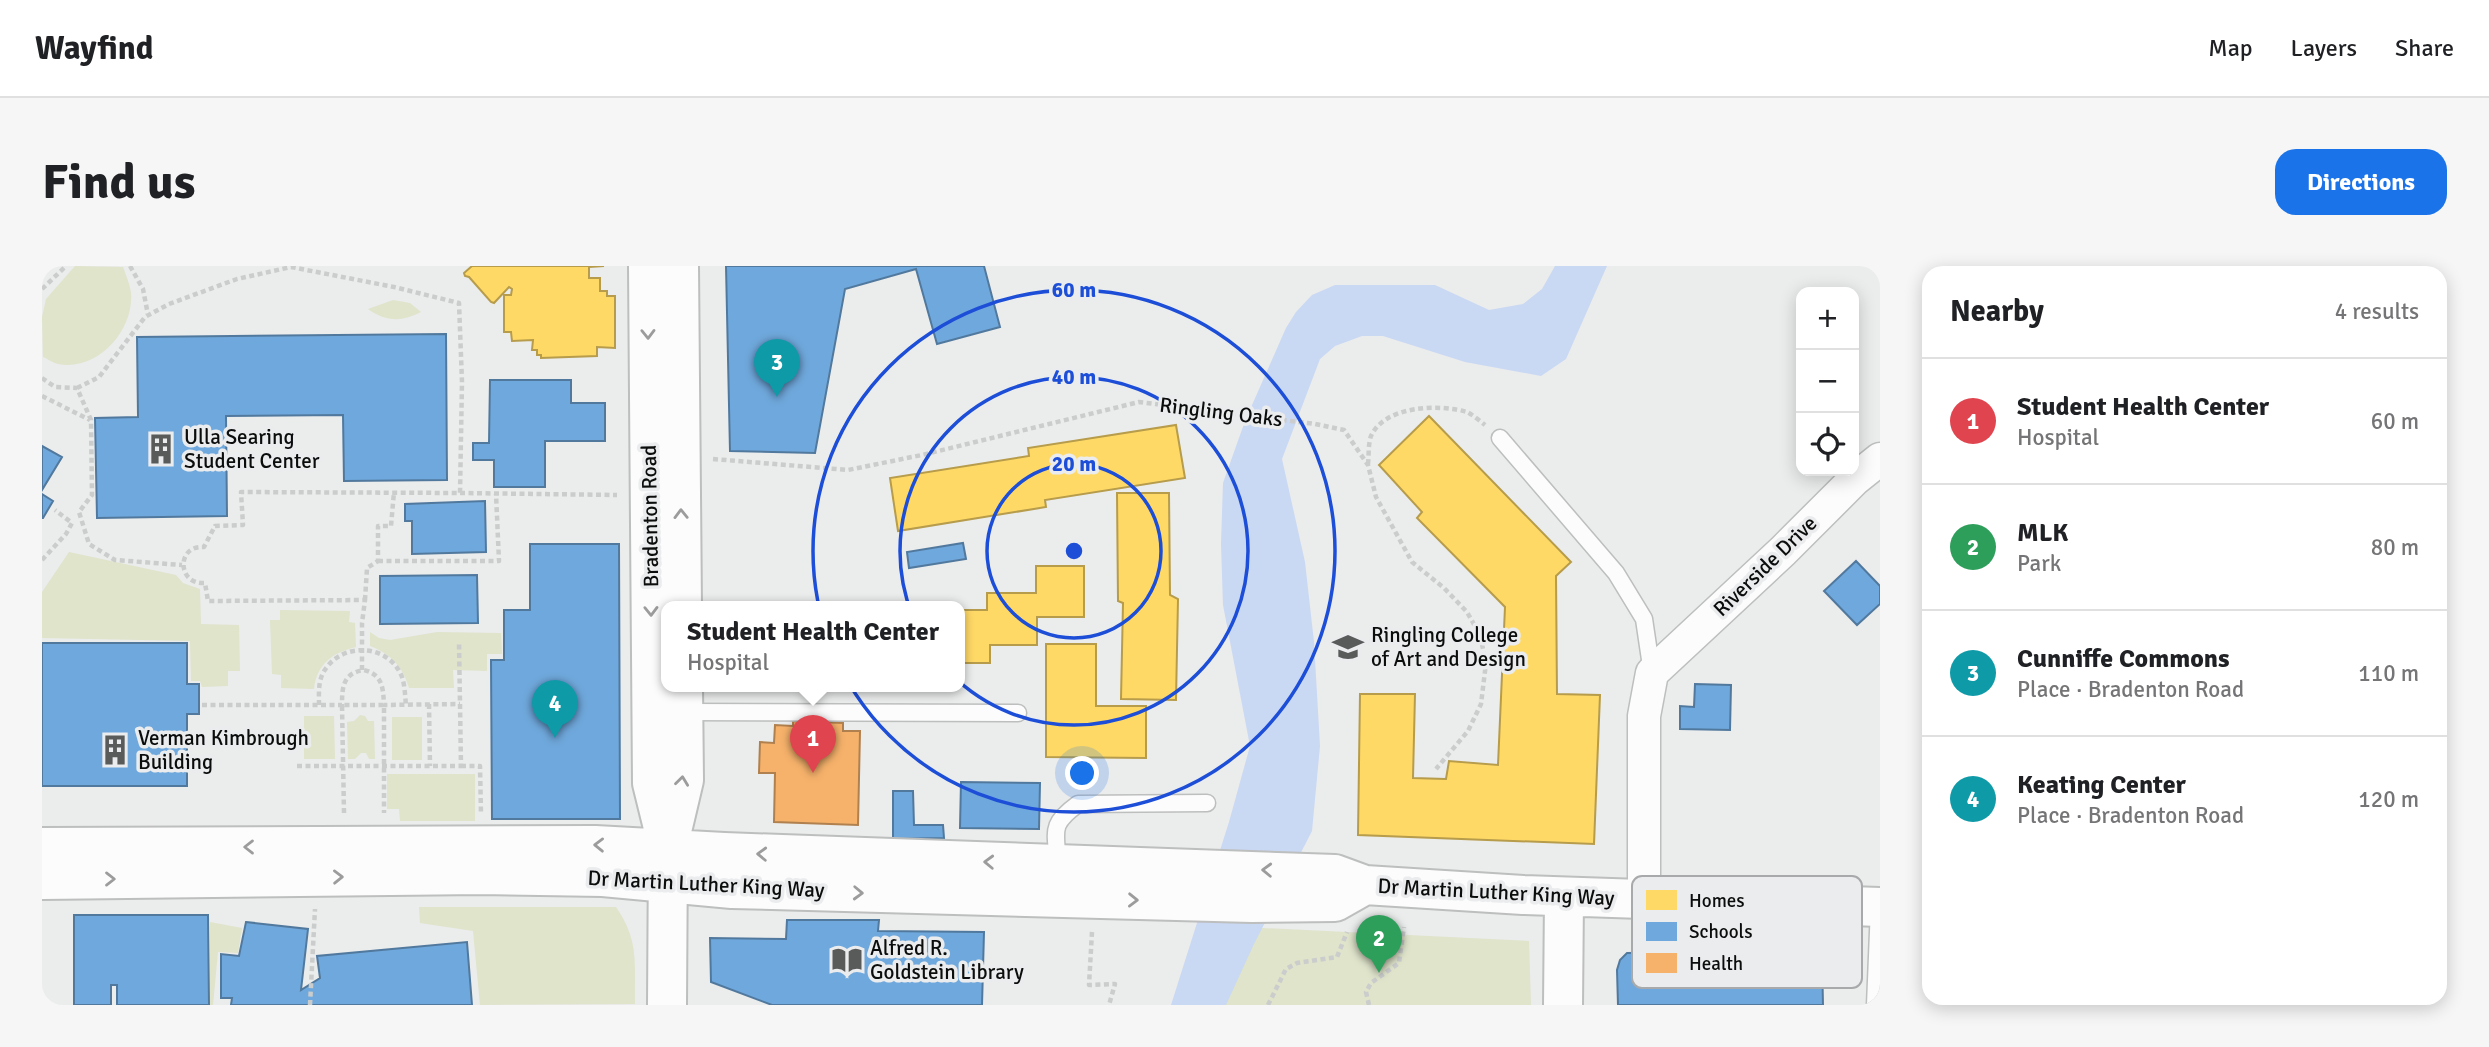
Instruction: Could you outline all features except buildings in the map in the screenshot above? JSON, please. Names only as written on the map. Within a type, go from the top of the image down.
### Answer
[{"type":"street","name":"Bradenton Road","points":[[648,266],[652,783],[668,864]]},
{"type":"street","name":"Bradenton Road","points":[[679,266],[682,601]]},
{"type":"street","name":"Riverside Drive","points":[[1652,673],[1773,561],[1855,479],[1880,459]]},
{"type":"street","points":[[1644,876],[1644,716],[1652,673]]},
{"type":"street","name":"Bradenton Road","points":[[667,1005],[668,864],[684,779],[683,700]]},
{"type":"street","name":"Dr Martin Luther King Way","points":[[42,848],[595,845],[668,864]]},
{"type":"street","name":"Dr Martin Luther King Way","points":[[42,880],[603,877],[724,852],[1061,881],[1346,896],[1632,900]]},
{"type":"street","points":[[1563,1005],[1564,898]]},
{"type":"lane","points":[[1500,438],[1616,573],[1644,620],[1652,673]]},
{"type":"lane","points":[[683,700],[1018,713]]},
{"type":"lane","points":[[1061,881],[1055,827],[1061,816],[1078,804],[1207,803]]},
{"type":"lane","points":[[1875,1005],[1879,907]]},
{"type":"path","points":[[42,289],[66,266]]},
{"type":"path","points":[[130,266],[143,289],[148,315]]},
{"type":"path","points":[[42,378],[55,387],[77,388],[99,377],[133,330],[148,315],[169,304],[237,279],[291,267],[459,303],[462,382],[460,493]]},
{"type":"path","points":[[42,560],[66,534],[92,495],[91,420],[77,388]]},
{"type":"path","points":[[42,396],[91,420]]},
{"type":"path","name":"Ringling Oaks","points":[[705,459],[848,470],[922,455],[1139,401],[1343,430],[1368,465],[1376,496],[1412,562],[1444,588],[1467,612],[1480,635],[1486,663],[1481,704],[1468,731],[1436,769]]},
{"type":"path","points":[[1368,465],[1371,436],[1386,420],[1407,410],[1428,406],[1468,413],[1500,438]]},
{"type":"path","points":[[365,600],[208,601],[205,583],[199,584],[188,578],[183,565],[188,551],[199,546],[204,547],[215,526],[243,526],[242,492],[629,496]]},
{"type":"path","points":[[378,561],[378,526],[391,526],[394,492]]},
{"type":"path","points":[[362,670],[367,568],[378,561],[499,561],[496,494]]},
{"type":"path","points":[[55,510],[72,523]]},
{"type":"path","points":[[79,512],[89,544],[115,560],[183,565]]},
{"type":"path","points":[[459,642],[461,766]]},
{"type":"path","points":[[319,705],[318,687],[323,673],[332,661],[343,653],[371,650],[394,664],[402,676],[406,705]]},
{"type":"path","points":[[344,818],[343,685],[351,673],[362,670],[371,671],[381,681],[384,705],[384,818]]},
{"type":"path","points":[[429,704],[430,766]]},
{"type":"path","points":[[202,705],[460,704]]},
{"type":"path","points":[[297,766],[480,766],[481,824]]},
{"type":"path","points":[[1268,1005],[1286,970],[1297,963],[1337,957],[1346,896]]},
{"type":"path","points":[[310,1005],[316,897]]},
{"type":"path","points":[[1369,1005],[1366,992],[1371,984],[1399,963],[1404,927]]},
{"type":"path","points":[[1093,931],[1089,985],[1115,984],[1109,1005]]},
{"type":"green space","points":[[75,266],[123,267],[131,293],[130,307],[120,334],[99,355],[86,362],[58,364],[43,357],[42,317],[46,299]]},
{"type":"green space","points":[[393,300],[410,303],[421,312],[407,318],[394,319],[368,309]]},
{"type":"green space","points":[[69,552],[176,575],[183,583],[200,589],[201,624],[239,625],[240,671],[228,671],[228,686],[202,687],[200,681],[191,681],[190,641],[42,638],[42,592]]},
{"type":"green space","points":[[280,610],[350,611],[349,622],[355,623],[356,647],[333,656],[322,666],[314,689],[281,688],[281,675],[272,674],[270,620],[280,620]]},
{"type":"green space","points":[[370,632],[379,638],[390,640],[437,632],[501,633],[502,654],[487,654],[487,671],[453,670],[454,688],[409,688],[395,662],[370,646]]},
{"type":"green space","points":[[360,715],[365,716],[368,721],[374,721],[375,759],[369,759],[366,753],[361,753],[355,759],[348,759],[347,722],[354,721]]},
{"type":"green space","points":[[304,716],[334,716],[335,759],[304,759]]},
{"type":"green space","points":[[392,717],[422,717],[422,760],[392,760]]},
{"type":"green space","points":[[387,774],[475,774],[475,821],[400,821],[399,809],[387,809]]},
{"type":"green space","points":[[419,907],[616,907],[629,931],[632,943],[635,1004],[480,1005],[473,931],[420,923]]},
{"type":"green space","points":[[210,922],[242,928],[238,953],[218,952],[213,1005],[210,1005]]},
{"type":"green space","points":[[1242,927],[1529,941],[1531,1005],[1218,1005]]},
{"type":"water","points":[[1555,266],[1607,266],[1566,359],[1541,376],[1465,362],[1383,336],[1362,336],[1335,346],[1320,359],[1282,459],[1305,562],[1314,642],[1320,746],[1312,831],[1226,1005],[1171,1005],[1250,746],[1223,605],[1223,483],[1245,421],[1286,328],[1312,295],[1335,285],[1435,285],[1489,310],[1523,304],[1542,289]]},
{"type":"place","name":"Cunniffe Commons","points":[[777,397]]},
{"type":"place","name":"Ulla Searing Student Center","points":[[161,449]]},
{"type":"place","name":"Ringling College of Art and Design","points":[[1348,647]]},
{"type":"place","name":"Keating Center","points":[[555,738]]},
{"type":"place","name":"Verman Kimbrough Building","points":[[115,750]]},
{"type":"place","name":"Student Health Center","points":[[813,773]]},
{"type":"place","name":"Alfred R. Goldstein Library","points":[[847,960]]},
{"type":"place","name":"MLK","points":[[1379,973]]}]
